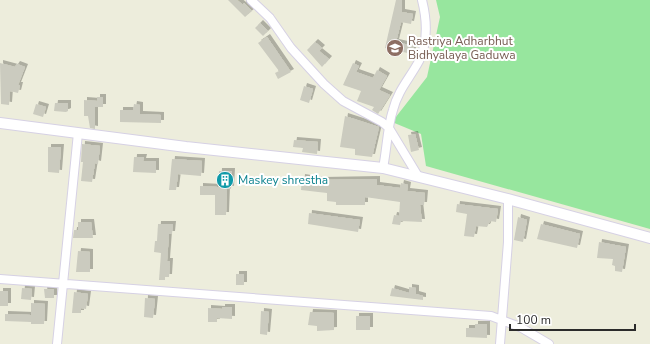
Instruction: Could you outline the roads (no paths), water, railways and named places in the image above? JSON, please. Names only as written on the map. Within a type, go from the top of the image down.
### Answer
[{"type":"street","points":[[251,0],[270,18],[291,48],[324,84],[343,101],[389,128],[418,176]]},
{"type":"street","points":[[383,168],[393,110],[403,85],[418,62],[423,48],[426,23],[422,0]]},
{"type":"street","points":[[0,123],[383,168],[508,199],[650,238]]},
{"type":"street","points":[[57,344],[78,133]]},
{"type":"street","points":[[500,344],[508,242],[508,199]]},
{"type":"street","points":[[0,279],[491,316],[502,319],[549,344]]},
{"type":"place","name":"Rastriya Adharbhut Bidhyalaya Gaduwa","points":[[395,48]]},
{"type":"place","name":"Maskey shrestha","points":[[225,180]]}]
